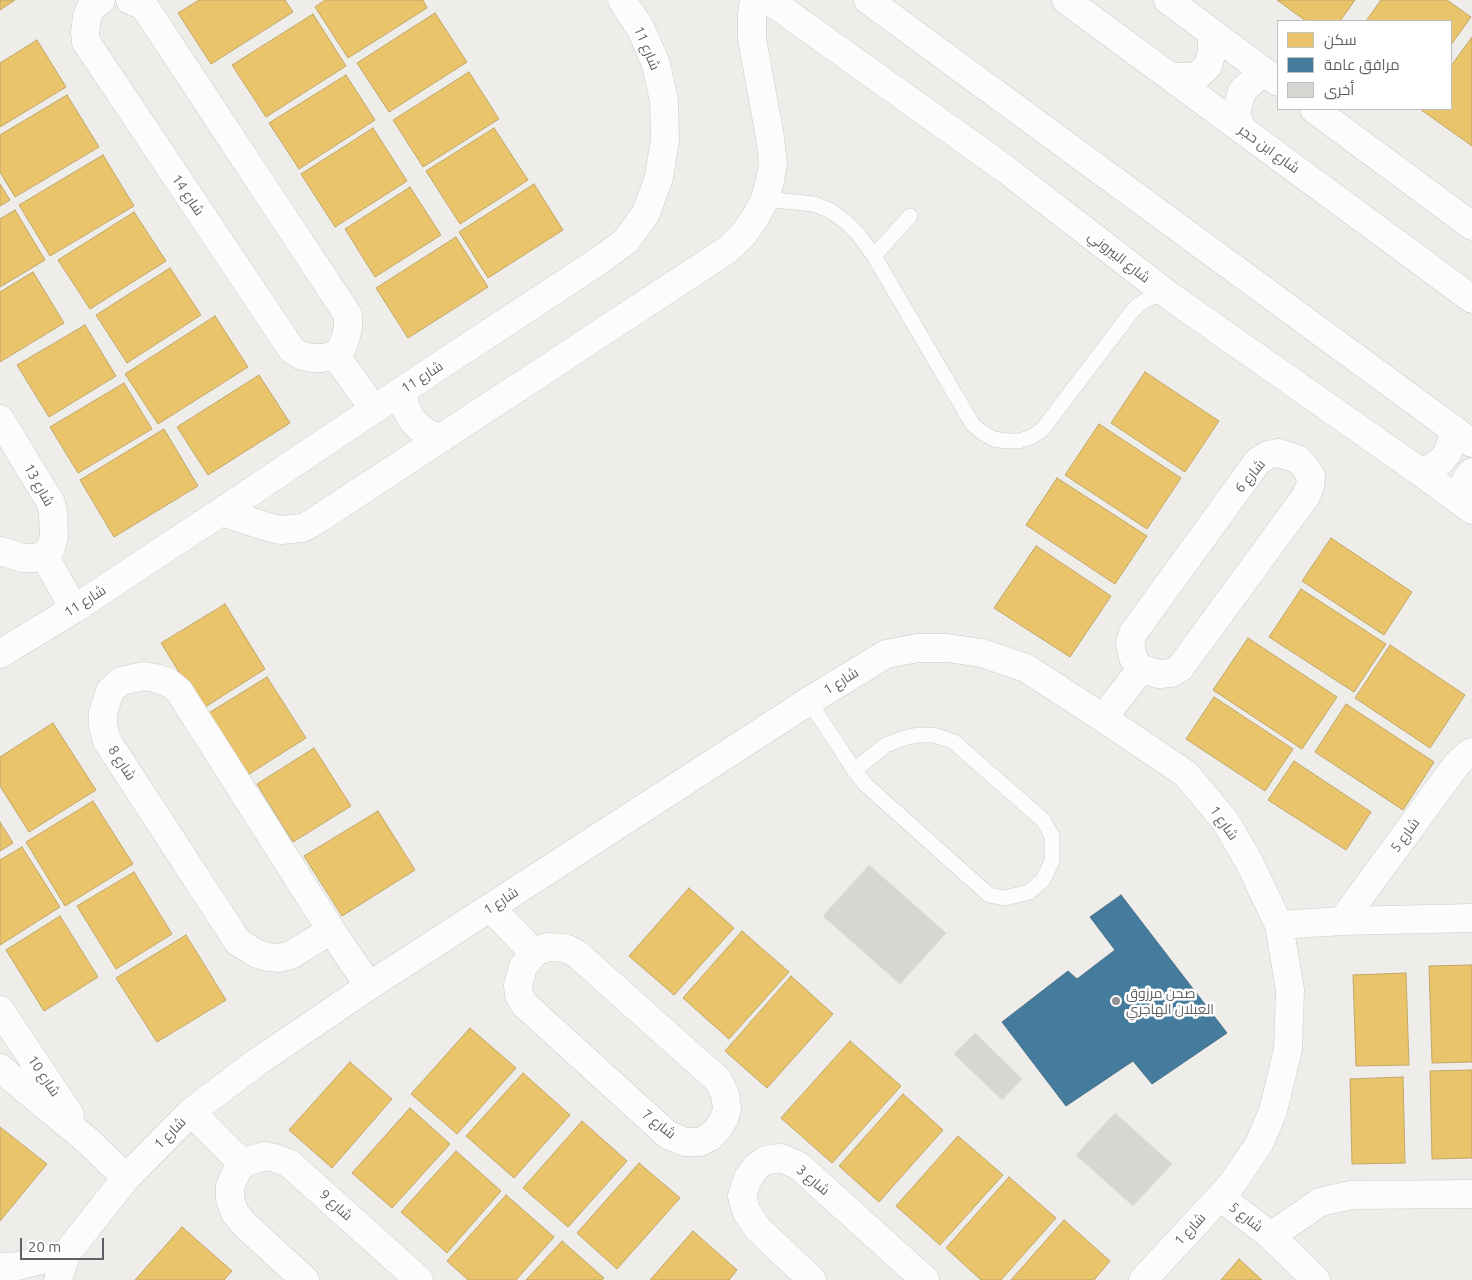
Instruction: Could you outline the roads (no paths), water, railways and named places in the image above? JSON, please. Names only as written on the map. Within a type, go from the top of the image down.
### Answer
[{"type":"street","name":"شارع 14","points":[[101,0],[90,9],[87,17],[84,33],[86,42],[292,350],[302,356],[313,358],[335,355]]},
{"type":"street","points":[[130,0],[144,6],[348,315],[346,337],[341,349],[335,355],[374,409]]},
{"type":"street","name":"شارع 11","points":[[0,654],[221,512],[626,241],[646,213],[659,177],[665,139],[664,101],[656,64],[641,29],[622,0]]},
{"type":"street","points":[[221,512],[276,529],[292,530],[312,523],[727,250],[743,235],[765,199],[773,163],[752,39],[754,0]]},
{"type":"street","name":"شارع البيروني","points":[[769,0],[1004,168],[1171,297],[1468,507]]},
{"type":"street","points":[[868,0],[1462,436]]},
{"type":"street","name":"شارع ابن حجر","points":[[1066,0],[1472,299]]},
{"type":"street","points":[[1168,0],[1273,78]]},
{"type":"street","points":[[1171,76],[1196,77],[1208,66],[1212,52],[1212,33]]},
{"type":"street","points":[[1240,128],[1236,113],[1242,91],[1256,78],[1273,78]]},
{"type":"street","points":[[1315,110],[1472,226]]},
{"type":"street","points":[[403,390],[406,406],[413,421],[431,435],[442,438]]},
{"type":"street","name":"شارع 13","points":[[0,419],[51,503],[54,536],[51,548],[44,555]]},
{"type":"street","points":[[1419,472],[1431,468],[1440,461],[1448,452],[1452,440],[1462,436]]},
{"type":"street","name":"شارع 6","points":[[1278,453],[1299,460],[1311,476],[1306,496],[1180,668],[1171,673],[1159,674],[1141,668],[1134,660],[1132,653],[1130,643],[1133,634],[1258,461],[1268,455],[1278,453]]},
{"type":"street","points":[[1468,507],[1463,492],[1466,480],[1472,472]]},
{"type":"street","points":[[0,551],[23,558],[35,558],[44,555],[74,608]]},
{"type":"street","name":"شارع 1","points":[[58,1280],[66,1254],[126,1178],[191,1112],[257,1062],[369,986],[809,701],[886,654],[918,648],[947,648],[982,653],[1026,668],[1186,774],[1226,822],[1249,862],[1279,925],[1290,990],[1288,1049],[1273,1111],[1260,1144],[1232,1184],[1143,1280]]},
{"type":"street","points":[[1103,718],[1141,668]]},
{"type":"street","name":"شارع 8","points":[[331,930],[291,955],[279,958],[257,954],[238,942],[107,741],[103,726],[103,713],[110,691],[122,681],[144,676],[168,682],[179,690],[331,930],[369,986]]},
{"type":"street","name":"شارع 5","points":[[1342,921],[1457,764],[1472,752]]},
{"type":"street","points":[[491,908],[534,953]]},
{"type":"street","points":[[1279,925],[1342,921],[1472,918]]},
{"type":"street","name":"شارع 7","points":[[547,947],[565,948],[576,954],[718,1080],[725,1094],[726,1109],[724,1119],[718,1130],[700,1142],[685,1142],[668,1135],[525,1005],[518,995],[518,985],[523,967],[534,953],[547,947]]},
{"type":"street","name":"شارع 10","points":[[0,1010],[88,1141]]},
{"type":"street","name":"شارع 10","points":[[0,1068],[88,1141],[126,1178]]},
{"type":"street","points":[[191,1112],[242,1163],[230,1186],[230,1198],[235,1212],[244,1224],[305,1280]]},
{"type":"street","name":"شارع 9","points":[[242,1163],[265,1156],[290,1164],[419,1280]]},
{"type":"street","name":"شارع 3","points":[[812,1280],[758,1228],[746,1211],[742,1196],[748,1178],[756,1167],[766,1160],[781,1158],[800,1166],[925,1280]]},
{"type":"street","name":"شارع 5","points":[[1271,1236],[1320,1202],[1352,1195],[1472,1194]]},
{"type":"street","name":"شارع 5","points":[[1220,1196],[1271,1236],[1316,1280]]},
{"type":"street","points":[[0,1267],[13,1267],[66,1254]]},
{"type":"lane","points":[[765,199],[814,204],[831,211],[859,235],[874,256],[973,425],[994,439],[1006,441],[1019,440],[1031,437],[1042,430],[1133,310],[1141,303],[1155,297],[1171,297]]},
{"type":"lane","points":[[874,256],[910,216]]},
{"type":"lane","points":[[809,701],[854,770],[866,785],[988,895],[1004,898],[1029,892],[1043,880],[1052,861],[1052,836],[1043,820],[954,742],[934,735],[918,735],[904,738],[886,745],[854,770]]},
{"type":"place","name":"صحن مرزوق العبلان الهاجري","points":[[1116,1001]]}]
